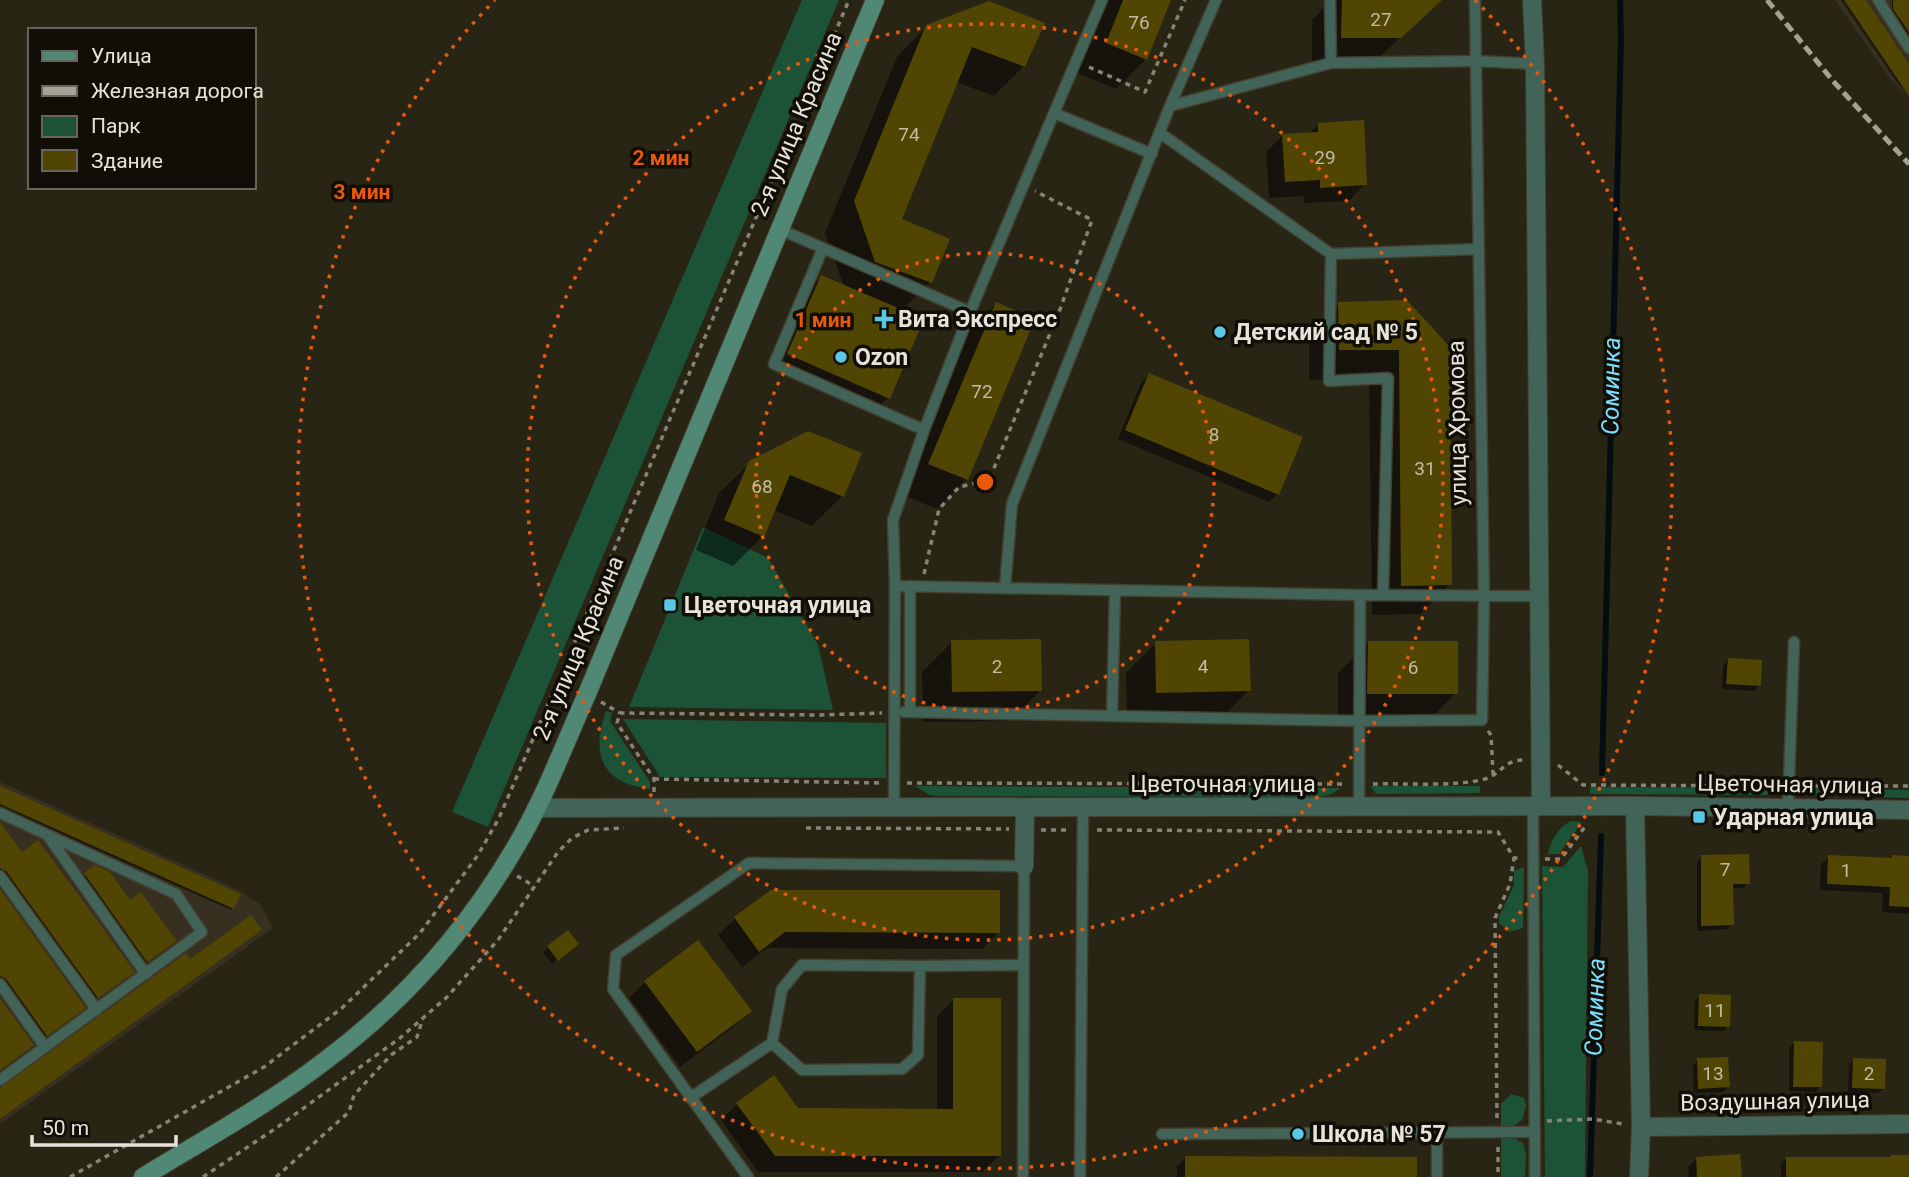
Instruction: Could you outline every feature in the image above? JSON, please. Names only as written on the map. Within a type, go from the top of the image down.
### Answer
[{"type":"main road","name":"2-я улица Красина","points":[[143,1177],[301,1079],[348,1043],[392,1004],[432,962],[470,916],[515,849],[587,694],[875,0]]},
{"type":"street","points":[[1532,0],[1535,64],[1542,760],[1537,806]]},
{"type":"street","points":[[1635,806],[1641,1126],[1639,1177]]},
{"type":"street","name":"Цветочная улица","points":[[536,808],[1635,806],[1909,810]]},
{"type":"street","points":[[1024,866],[1025,808]]},
{"type":"street","name":"Воздушная улица","points":[[1641,1126],[1909,1124]]},
{"type":"lane","points":[[1005,588],[1013,504],[1170,106],[1216,0]]},
{"type":"lane","points":[[1330,0],[1331,64]]},
{"type":"lane","name":"улица Хромова","points":[[1357,721],[1482,720],[1484,597],[1475,0]]},
{"type":"lane","points":[[894,807],[893,520],[924,430],[970,312],[1076,62],[1098,1]]},
{"type":"lane","points":[[1879,1],[1909,48]]},
{"type":"lane","points":[[1170,106],[1331,64],[1475,61],[1535,64]]},
{"type":"lane","points":[[1054,113],[1152,154]]},
{"type":"lane","points":[[1160,133],[1331,254],[1479,249]]},
{"type":"lane","points":[[779,229],[970,312]]},
{"type":"lane","points":[[824,248],[774,364],[924,430]]},
{"type":"lane","points":[[1331,254],[1329,381],[1388,378],[1383,595]]},
{"type":"lane","points":[[895,586],[1539,596]]},
{"type":"lane","points":[[910,712],[916,586]]},
{"type":"lane","points":[[1112,716],[1115,590]]},
{"type":"lane","points":[[1359,808],[1357,721],[1360,595]]},
{"type":"lane","points":[[1788,808],[1794,642]]},
{"type":"lane","points":[[895,712],[1357,721]]},
{"type":"lane","points":[[1535,1177],[1533,858],[1537,806]]},
{"type":"lane","points":[[1080,1177],[1083,808]]},
{"type":"lane","points":[[0,813],[176,894],[202,932],[0,1080]]},
{"type":"lane","points":[[47,834],[146,974]]},
{"type":"lane","points":[[748,1177],[613,989],[616,955],[749,863],[1024,866],[1023,1177]]},
{"type":"lane","points":[[0,876],[96,1010]]},
{"type":"lane","points":[[690,1098],[772,1042],[782,989],[802,965],[1023,965]]},
{"type":"lane","points":[[772,1042],[802,1070],[902,1069],[918,1055],[920,966]]},
{"type":"lane","points":[[0,984],[45,1047]]},
{"type":"lane","points":[[1162,1133],[1497,1132],[1535,1127]]},
{"type":"lane","points":[[1437,1132],[1437,1177]]},
{"type":"path","points":[[70,1177],[264,1067],[342,1008],[420,933],[478,855],[499,818],[553,694],[849,0]]},
{"type":"path","points":[[1076,62],[1145,92],[1185,0]]},
{"type":"path","points":[[916,586],[939,509],[959,487],[989,480],[1059,312],[1092,220],[1024,185]]},
{"type":"path","points":[[654,807],[654,779],[617,723],[621,713],[820,715],[895,712]]},
{"type":"path","points":[[1491,735],[1493,774]]},
{"type":"path","points":[[654,779],[894,783],[1454,782],[1486,778],[1513,760],[1552,760],[1583,785],[1909,786]]},
{"type":"path","points":[[1514,858],[1561,859],[1587,824],[1598,822]]},
{"type":"path","points":[[202,1177],[290,1118],[400,1038],[446,998],[484,956],[558,852],[572,838],[588,830],[628,828]]},
{"type":"path","points":[[805,828],[1498,832],[1514,858],[1510,884],[1495,918],[1498,1177]]},
{"type":"path","points":[[276,1177],[349,1112],[354,1095],[391,1055],[416,1037],[422,1019]]},
{"type":"path","points":[[1535,1127],[1592,1119],[1641,1126]]},
{"type":"shaded area","points":[[1835,0],[1909,0],[1909,97],[1891,80]]},
{"type":"shaded area","points":[[0,782],[235,888],[260,904],[273,928],[0,1124]]},
{"type":"green space","points":[[802,0],[839,0],[488,827],[452,812]]},
{"type":"green space","points":[[703,527],[768,558],[818,645],[833,710],[629,707]]},
{"type":"green space","points":[[606,711],[612,713],[610,721],[650,782],[650,789],[620,780],[604,764],[600,753],[600,740]]},
{"type":"green space","points":[[623,719],[886,723],[886,778],[660,777]]},
{"type":"green space","points":[[915,786],[1340,788],[1332,794],[1319,797],[938,796],[929,795]]},
{"type":"green space","points":[[1370,786],[1480,786],[1480,793],[1376,794]]},
{"type":"green space","points":[[1590,787],[1776,788],[1774,792],[1766,795],[1590,794]]},
{"type":"green space","points":[[1807,788],[1909,790],[1909,798],[1818,795]]},
{"type":"green space","points":[[1571,821],[1582,822],[1559,854],[1548,854],[1556,834]]},
{"type":"green space","points":[[1581,846],[1588,871],[1585,1177],[1545,1177],[1542,866],[1563,867]]},
{"type":"green space","points":[[1524,867],[1523,928],[1510,932],[1499,923],[1499,917],[1514,885],[1514,871]]},
{"type":"green space","points":[[1511,1094],[1524,1098],[1526,1106],[1522,1120],[1511,1128],[1501,1126],[1501,1104]]},
{"type":"green space","points":[[1501,1138],[1514,1138],[1523,1143],[1526,1153],[1525,1177],[1501,1177]]},
{"type":"building","points":[[1123,0],[1171,0],[1147,60],[1106,43]]},
{"type":"building","points":[[1342,0],[1442,0],[1401,38],[1341,38]]},
{"type":"building","points":[[1844,0],[1866,0],[1909,64],[1909,96]]},
{"type":"building","points":[[1893,0],[1909,0],[1909,32],[1893,9]]},
{"type":"building","points":[[989,1],[1045,23],[1025,67],[972,47],[902,219],[950,239],[932,283],[875,262],[854,201],[926,25]]},
{"type":"building","points":[[1364,120],[1367,185],[1320,188],[1320,180],[1285,182],[1282,134],[1318,132],[1318,123]]},
{"type":"building","points":[[821,275],[924,319],[890,399],[787,354]]},
{"type":"building","points":[[1407,300],[1450,347],[1452,585],[1401,586],[1399,350],[1339,350],[1338,302]]},
{"type":"building","points":[[996,302],[1035,319],[968,480],[928,464]]},
{"type":"building","points":[[1149,373],[1303,437],[1279,495],[1125,430]]},
{"type":"building","points":[[808,431],[862,453],[844,497],[790,475],[764,537],[724,520],[749,461]]},
{"type":"building","points":[[1041,639],[1042,691],[952,692],[951,640]]},
{"type":"building","points":[[1249,639],[1251,691],[1156,693],[1155,641]]},
{"type":"building","points":[[1368,641],[1458,641],[1458,694],[1367,694]]},
{"type":"building","points":[[1728,658],[1762,660],[1761,686],[1726,684]]},
{"type":"building","points":[[0,786],[241,894],[234,909],[0,804]]},
{"type":"building","points":[[0,822],[22,852],[38,840],[135,972],[98,998],[6,871],[0,868]]},
{"type":"building","points":[[1749,854],[1750,884],[1733,884],[1734,925],[1701,926],[1701,855]]},
{"type":"building","points":[[1828,855],[1892,858],[1892,855],[1909,856],[1909,907],[1889,906],[1890,887],[1827,884]]},
{"type":"building","points":[[95,865],[110,872],[130,900],[141,892],[177,941],[147,962],[84,873]]},
{"type":"building","points":[[0,889],[86,1008],[47,1036],[6,979],[0,976]]},
{"type":"building","points":[[771,890],[1000,890],[1000,933],[785,932],[759,952],[734,917]]},
{"type":"building","points":[[251,915],[262,930],[0,1119],[0,1088],[186,953],[190,959]]},
{"type":"building","points":[[568,930],[579,944],[558,961],[547,946]]},
{"type":"building","points":[[698,940],[752,1011],[697,1052],[644,981]]},
{"type":"building","points":[[1699,994],[1731,995],[1730,1027],[1698,1026]]},
{"type":"building","points":[[0,998],[34,1045],[0,1070]]},
{"type":"building","points":[[953,998],[1001,998],[1001,1156],[775,1156],[736,1103],[774,1075],[798,1108],[953,1109]]},
{"type":"building","points":[[1794,1041],[1823,1042],[1822,1087],[1793,1087]]},
{"type":"building","points":[[1728,1057],[1730,1087],[1698,1089],[1697,1058]]},
{"type":"building","points":[[1853,1058],[1886,1059],[1885,1089],[1852,1088]]},
{"type":"building","points":[[1740,1154],[1742,1177],[1697,1177],[1696,1157]]},
{"type":"building","points":[[1909,1155],[1909,1177],[1786,1177],[1786,1157]]},
{"type":"building","points":[[1185,1156],[1417,1157],[1417,1177],[1185,1177]]},
{"type":"waterway","name":"Соминка","points":[[1602,773],[1620,0]]},
{"type":"waterway","name":"Соминка","points":[[1590,1177],[1601,836]]},
{"type":"railway","points":[[1767,0],[1833,81],[1909,164]]},
{"type":"place","name":"Вита Экспресс","points":[[884,319]]},
{"type":"place","name":"Детский сад № 5","points":[[1220,332]]},
{"type":"place","name":"Ozon","points":[[841,357]]},
{"type":"place","name":"Цветочная улица","points":[[670,605]]},
{"type":"place","name":"Ударная улица","points":[[1699,817]]},
{"type":"place","name":"Школа № 57","points":[[1298,1134]]}]
